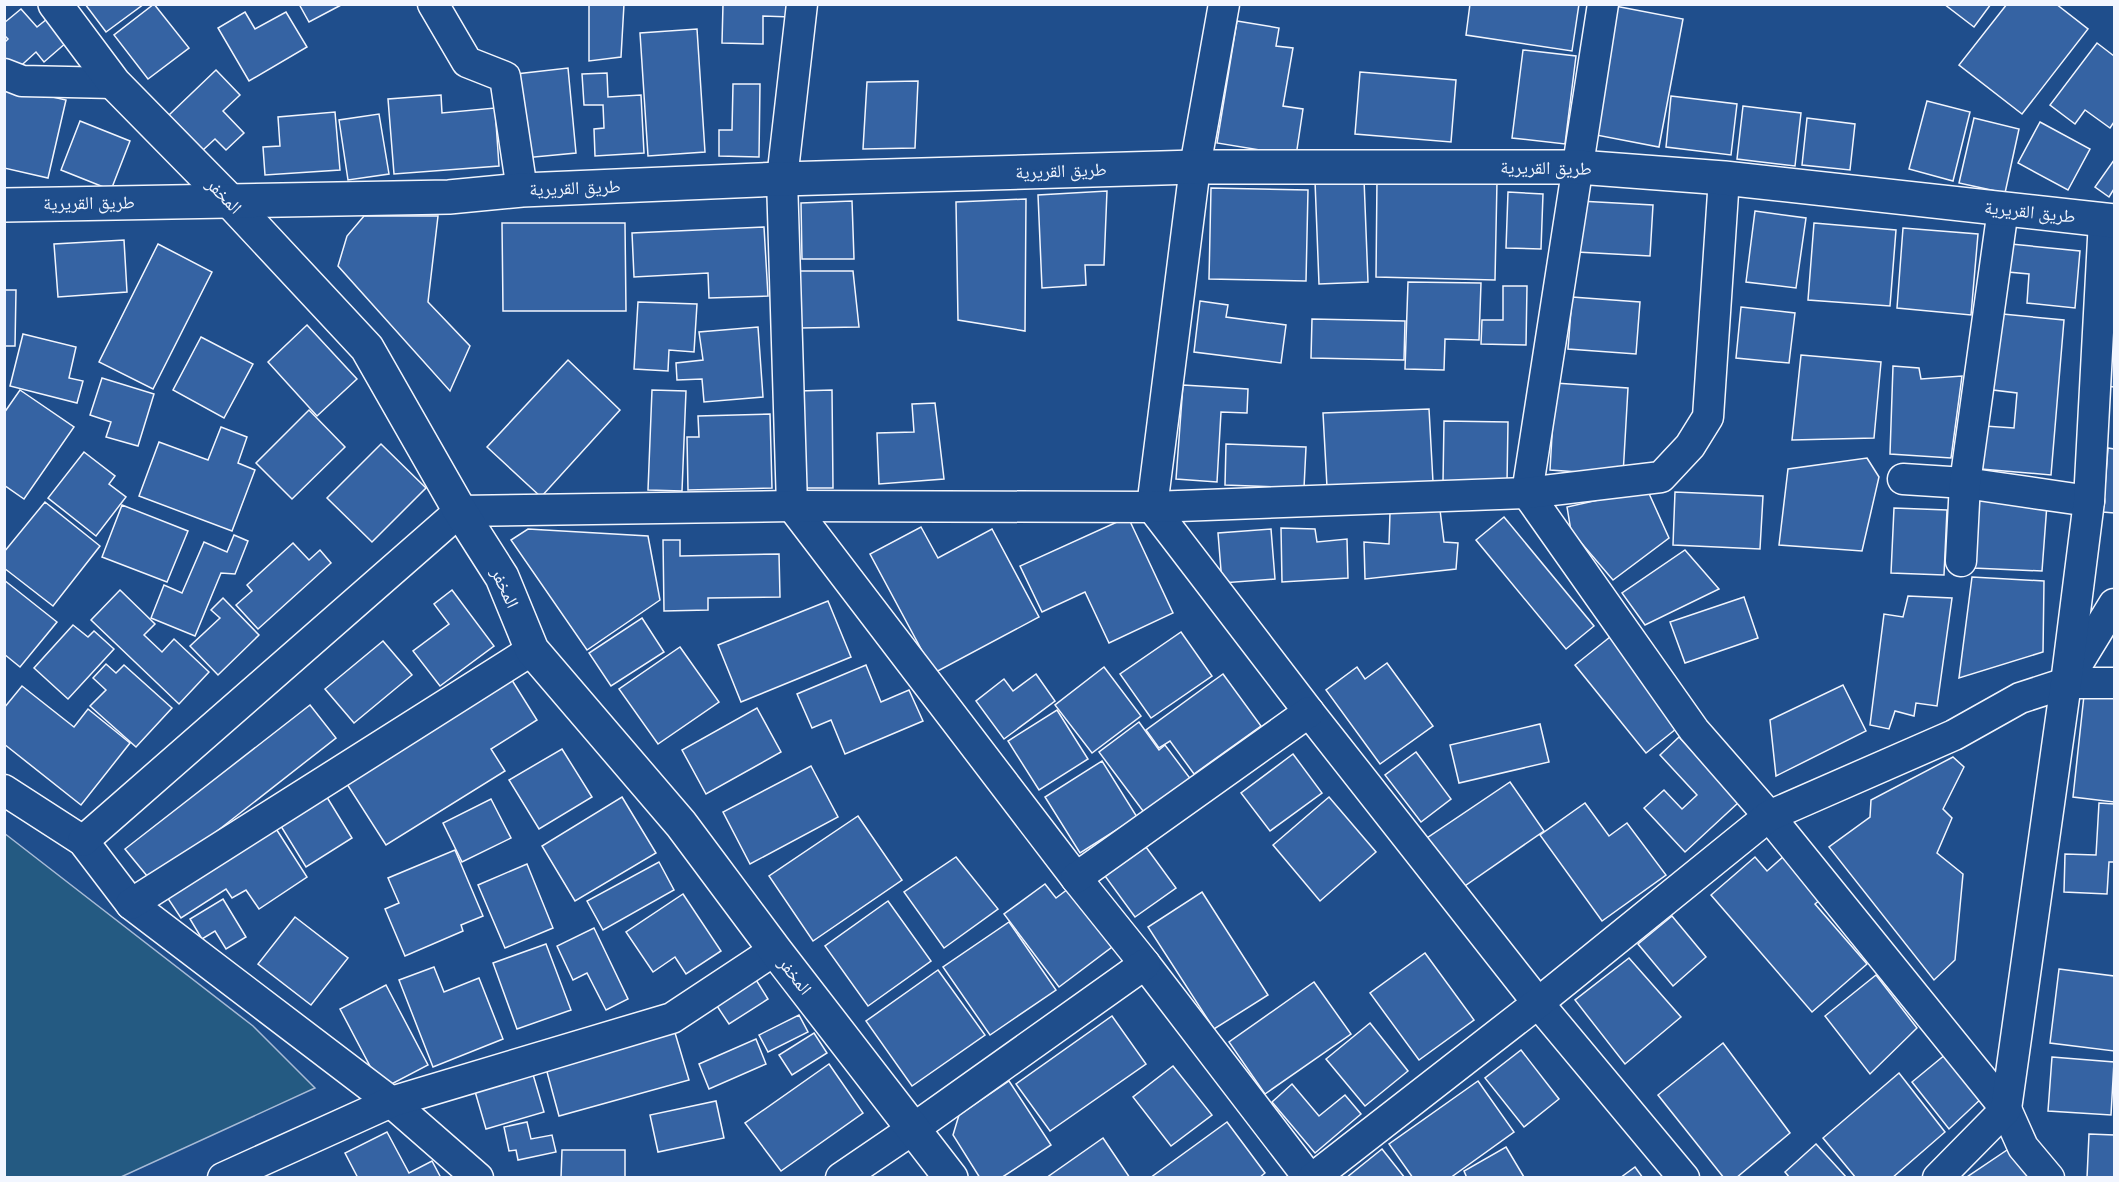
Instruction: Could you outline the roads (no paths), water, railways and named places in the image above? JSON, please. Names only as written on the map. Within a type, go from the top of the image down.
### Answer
[{"type":"street","name":"المخفر","points":[[55,4],[114,83],[229,200],[366,348],[460,511],[502,577],[532,650],[681,824],[951,1178]]},
{"type":"street","points":[[433,4],[467,62],[505,77],[522,190]]},
{"type":"street","points":[[802,4],[782,179],[792,506],[1076,878],[1311,1178],[1538,1003],[1769,816],[1954,735],[2020,698],[2066,683],[2115,684]]},
{"type":"street","points":[[1224,4],[1195,167],[1152,507],[1309,712],[1538,1003],[1684,1178]]},
{"type":"street","points":[[1603,4],[1527,493],[1694,730],[1769,816],[2006,1109],[2023,1146],[2049,1178]]},
{"type":"street","points":[[4,74],[22,81],[114,83]]},
{"type":"street","name":"طريق القريرية","points":[[4,205],[449,197],[522,190],[782,179],[1195,167],[1578,167],[1724,178],[2109,221]]},
{"type":"street","points":[[83,841],[460,511],[792,506],[1152,507],[1527,493],[1661,477],[1690,446],[1708,417],[1724,178]]},
{"type":"street","points":[[1961,561],[1965,483],[2003,208]]},
{"type":"street","points":[[1938,1178],[2006,1109],[2066,683],[2089,501],[2109,221]]},
{"type":"street","points":[[1903,479],[1965,483],[2089,501]]},
{"type":"street","points":[[2066,683],[2115,604]]},
{"type":"street","points":[[131,904],[532,650]]},
{"type":"street","points":[[1076,878],[1309,712]]},
{"type":"street","points":[[4,790],[83,841],[131,904],[391,1102],[478,1178]]},
{"type":"street","points":[[223,1178],[391,1102],[672,1018],[775,950]]},
{"type":"street","points":[[842,1178],[1145,964]]}]
